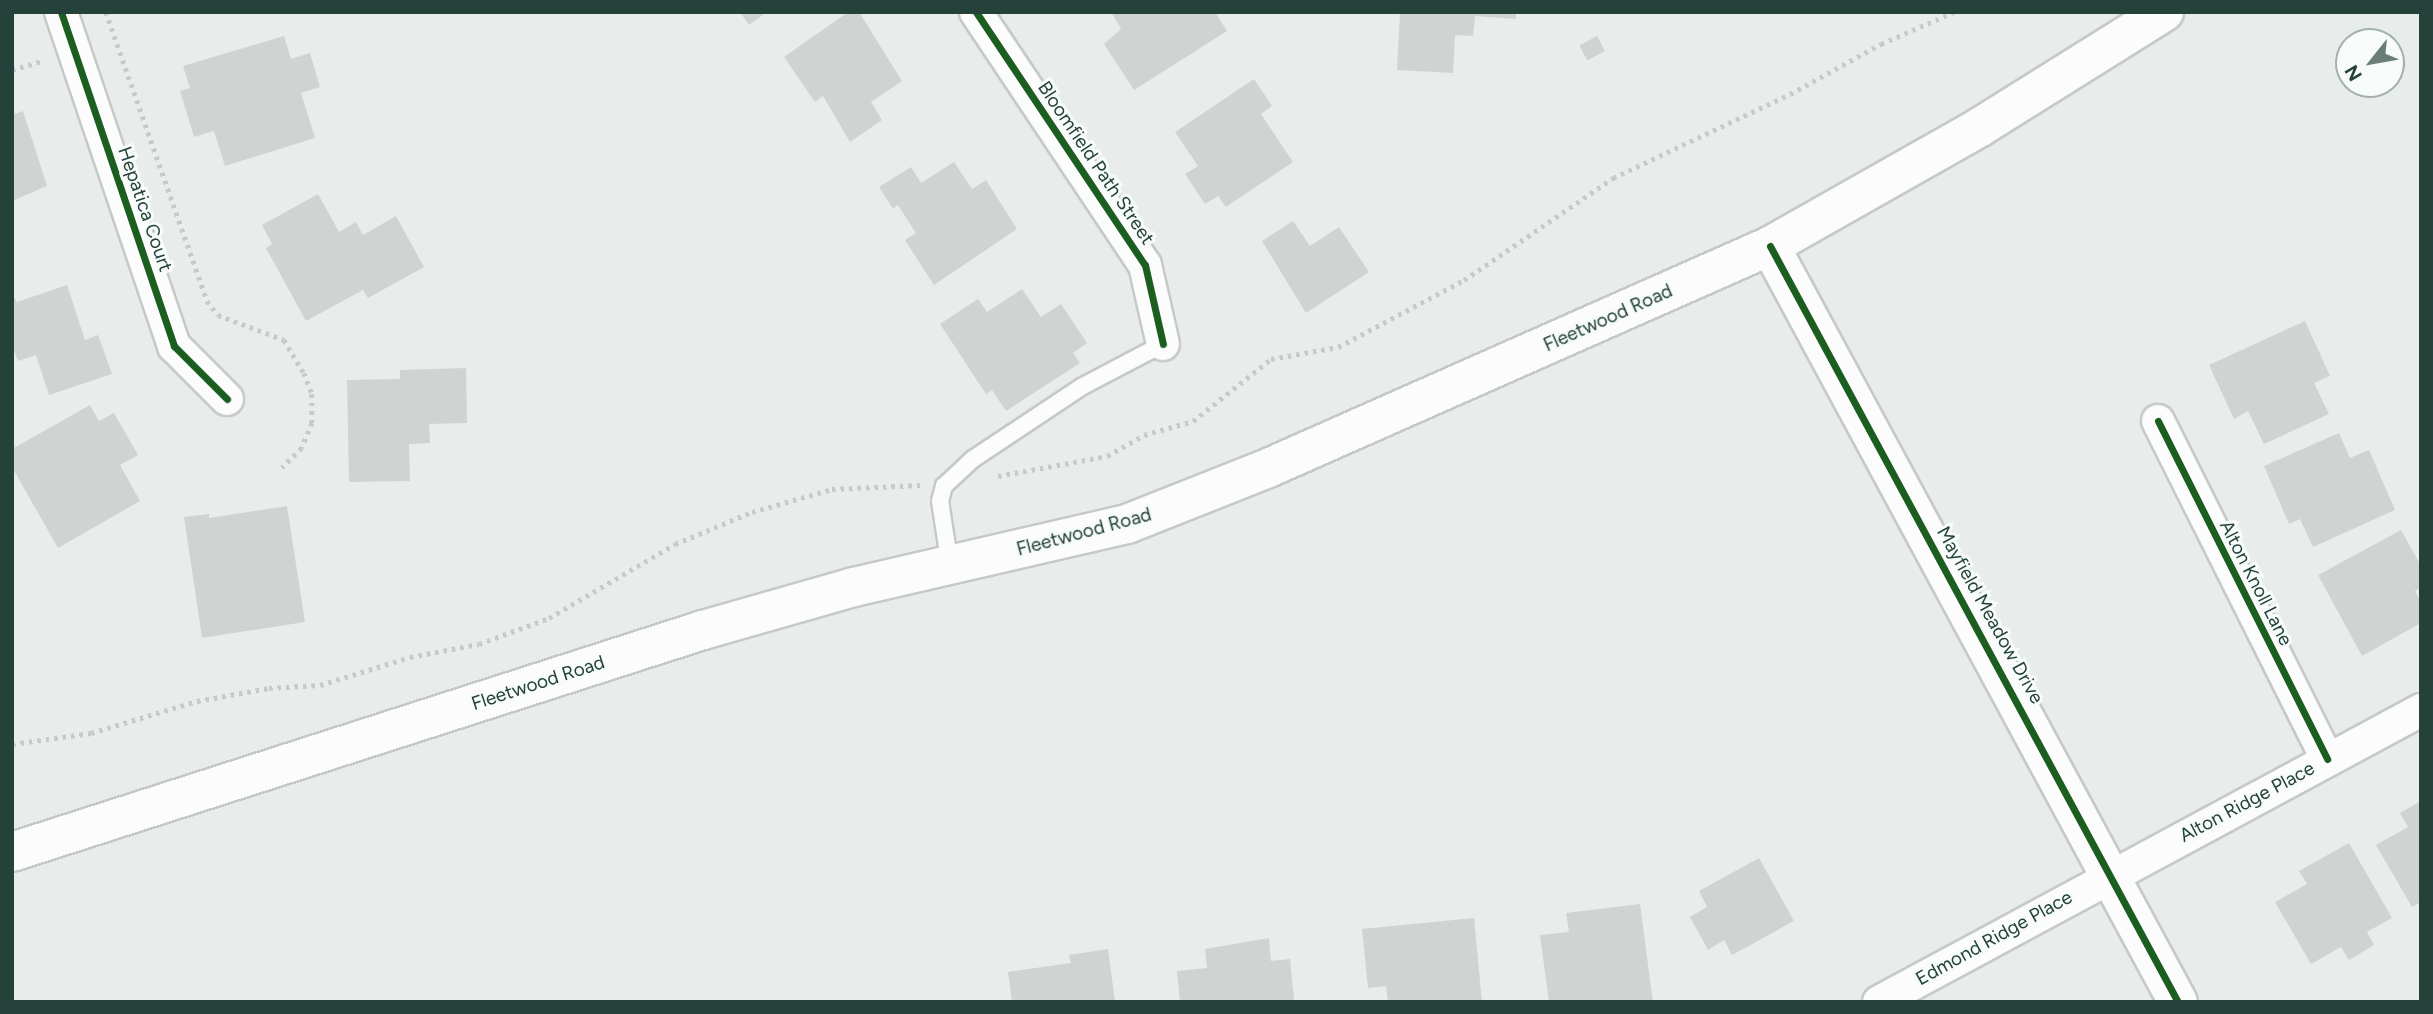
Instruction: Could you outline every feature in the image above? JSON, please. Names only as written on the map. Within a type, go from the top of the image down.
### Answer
[{"type":"main road","name":"Fleetwood Road","points":[[12,852],[703,630],[853,587],[1127,524],[1266,469],[1770,246],[1980,127],[2164,12]]},
{"type":"main road","name":"Mayfield Meadow Drive","points":[[1770,246],[2178,1002]]},
{"type":"street","name":"Hepatica Court","points":[[61,12],[174,346],[227,399]]},
{"type":"street","name":"Bloomfield Path Street","points":[[976,12],[1145,265],[1163,344]]},
{"type":"street","name":"Alton Knoll Lane","points":[[2158,421],[2327,759]]},
{"type":"street","name":"Alton Ridge Place","points":[[2110,874],[2421,710]]},
{"type":"street","name":"Edmond Ridge Place","points":[[1879,1002],[2110,874]]},
{"type":"lane","points":[[950,566],[940,501],[944,486],[973,459],[1083,386],[1163,344]]},
{"type":"path","points":[[106,12],[207,301],[218,315],[284,341],[304,373],[312,394],[312,423],[302,448],[282,468]]},
{"type":"path","points":[[12,744],[91,733],[197,701],[320,685],[410,657],[479,644],[549,618],[675,544],[751,512],[832,489],[944,486],[1107,456],[1144,435],[1193,421],[1271,359],[1338,347],[1464,280],[1613,178],[1790,94],[1881,44],[1954,12]]},
{"type":"building","points":[[740,12],[767,12],[749,25]]},
{"type":"building","points":[[848,12],[859,12],[902,81],[871,102],[882,120],[850,142],[823,96],[815,102],[784,57]]},
{"type":"building","points":[[1111,12],[1215,12],[1227,31],[1134,90],[1104,44],[1121,29]]},
{"type":"building","points":[[1400,12],[1516,12],[1516,19],[1475,16],[1473,36],[1455,35],[1453,73],[1397,70]]},
{"type":"building","points":[[284,36],[291,59],[310,53],[320,87],[301,93],[315,138],[225,166],[214,131],[194,137],[180,91],[190,88],[183,66]]},
{"type":"building","points":[[1597,36],[1605,51],[1587,60],[1579,45]]},
{"type":"building","points":[[1254,79],[1272,106],[1261,114],[1293,162],[1226,207],[1218,196],[1205,204],[1185,174],[1198,166],[1175,132]]},
{"type":"building","points":[[12,107],[15,114],[23,111],[47,186],[12,201]]},
{"type":"building","points":[[954,162],[972,189],[986,180],[1017,229],[934,285],[905,240],[916,233],[898,205],[893,209],[879,187],[911,167],[921,183]]},
{"type":"building","points":[[318,194],[339,232],[356,222],[363,235],[396,216],[424,267],[368,298],[363,290],[306,321],[266,248],[272,244],[262,225]]},
{"type":"building","points":[[1293,221],[1310,246],[1339,227],[1369,272],[1306,313],[1262,241]]},
{"type":"building","points":[[67,285],[85,340],[98,335],[112,374],[49,395],[36,355],[18,361],[12,345],[12,294],[17,302]]},
{"type":"building","points":[[1022,289],[1041,317],[1061,304],[1087,343],[1073,353],[1080,363],[1006,411],[992,390],[986,394],[940,324],[978,299],[987,312]]},
{"type":"building","points":[[2305,321],[2330,376],[2314,383],[2329,414],[2264,444],[2248,411],[2234,419],[2209,365]]},
{"type":"building","points":[[466,368],[467,423],[429,424],[430,443],[409,444],[410,481],[349,482],[347,380],[400,379],[400,370]]},
{"type":"building","points":[[90,405],[99,421],[114,413],[138,455],[120,465],[140,501],[58,548],[12,467],[12,449]]},
{"type":"building","points":[[2339,433],[2350,458],[2369,450],[2395,510],[2313,547],[2300,519],[2289,524],[2264,466]]},
{"type":"building","points":[[287,506],[305,622],[202,638],[184,517],[209,514],[209,518]]},
{"type":"building","points":[[2401,530],[2421,566],[2421,588],[2415,591],[2421,602],[2421,623],[2362,656],[2318,575]]},
{"type":"building","points":[[2421,801],[2421,902],[2412,907],[2376,845],[2408,827],[2400,813]]},
{"type":"building","points":[[2349,843],[2392,918],[2367,932],[2374,945],[2349,960],[2341,947],[2311,964],[2275,902],[2307,884],[2299,871]]},
{"type":"building","points":[[1759,858],[1794,921],[1732,955],[1724,940],[1708,950],[1690,917],[1707,907],[1699,891]]},
{"type":"building","points":[[1640,904],[1653,1002],[1549,1002],[1540,935],[1569,932],[1566,913]]},
{"type":"building","points":[[1474,918],[1482,1002],[1388,1002],[1386,986],[1368,988],[1362,929]]},
{"type":"building","points":[[1269,938],[1271,961],[1290,959],[1294,1000],[1180,1002],[1177,971],[1207,968],[1205,949]]},
{"type":"building","points":[[1108,949],[1115,1002],[1012,1002],[1008,972],[1071,963],[1069,955]]},
{"type":"cycle path","points":[[61,12],[174,346],[227,399]]},
{"type":"cycle path","points":[[976,12],[1145,265],[1163,344]]},
{"type":"cycle path","points":[[1770,246],[2178,1002]]},
{"type":"cycle path","points":[[2158,421],[2327,759]]}]
